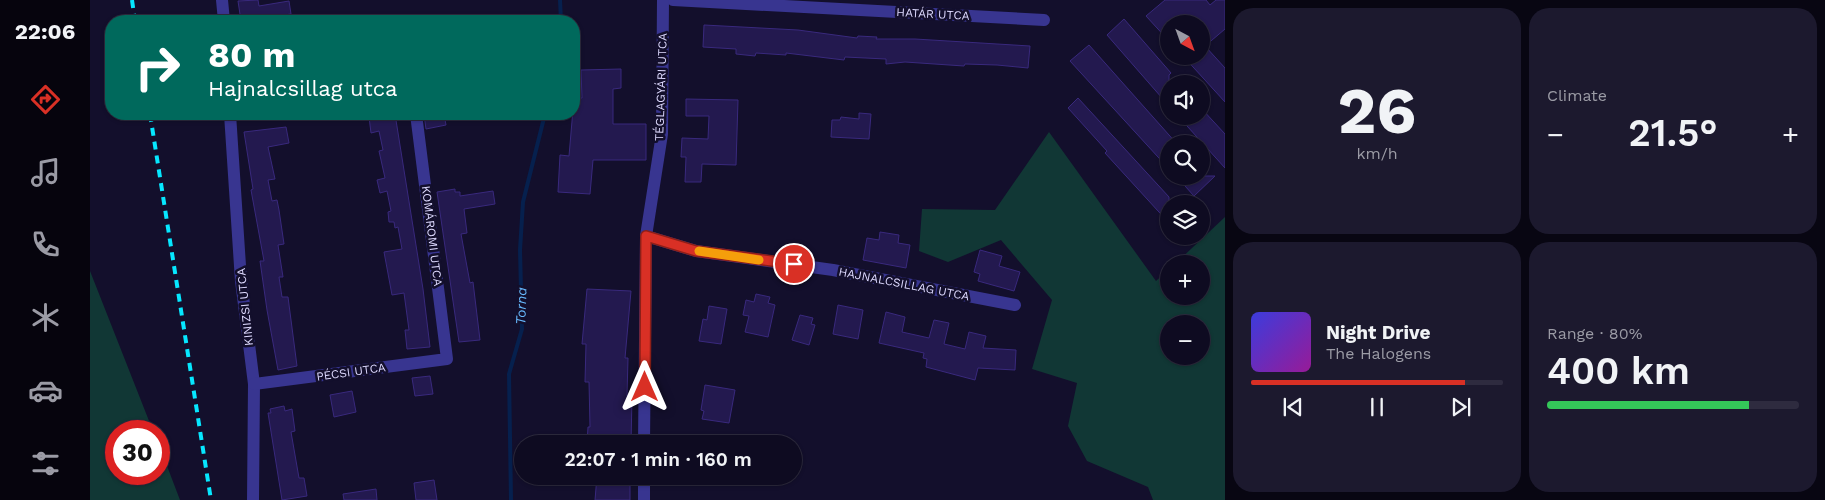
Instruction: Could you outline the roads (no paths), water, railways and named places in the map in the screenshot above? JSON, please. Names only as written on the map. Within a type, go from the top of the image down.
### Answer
[{"type":"street","points":[[222,0],[223,15]]},
{"type":"street","name":"TÉGLAGYÁRI UTCA","points":[[644,435],[646,236],[662,134],[663,0]]},
{"type":"street","name":"HATÁR UTCA","points":[[673,0],[1044,20]]},
{"type":"street","name":"KINIZSI UTCA","points":[[230,120],[242,281],[254,384],[253,500]]},
{"type":"street","name":"KOMÁROMI UTCA","points":[[417,120],[448,359]]},
{"type":"street","name":"HAJNALCSILLAG UTCA","points":[[646,236],[696,251],[833,270],[1014,305]]},
{"type":"street","name":"PÉCSI UTCA","points":[[254,384],[448,359]]},
{"type":"street","points":[[644,485],[644,500]]},
{"type":"waterway","name":"Torna","points":[[560,0],[561,15]]},
{"type":"waterway","name":"Torna","points":[[511,500],[509,374],[522,329],[520,250],[523,202],[544,120]]},
{"type":"railway","points":[[132,0],[134,15]]},
{"type":"railway","points":[[151,120],[211,500]]}]
